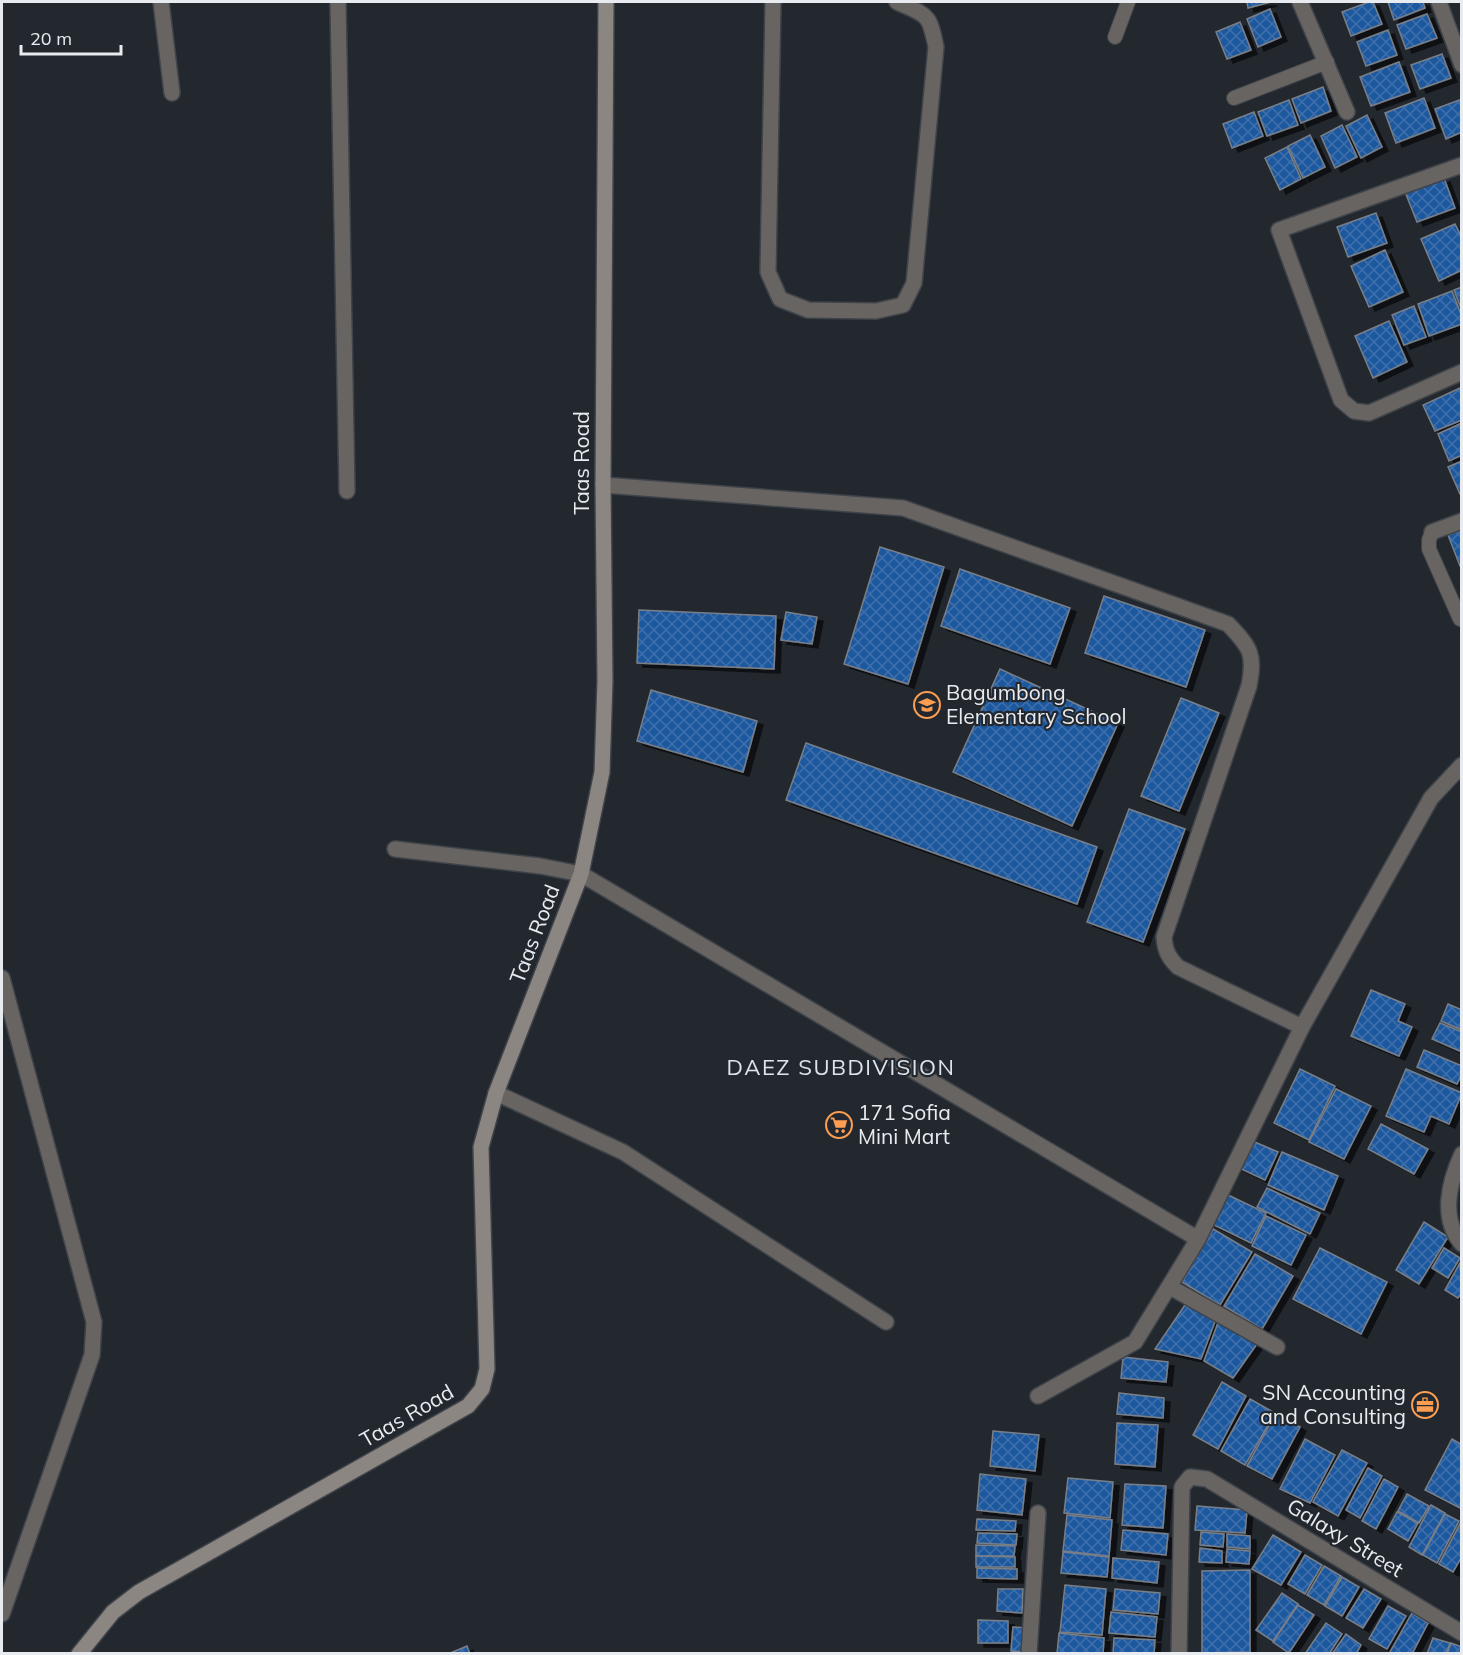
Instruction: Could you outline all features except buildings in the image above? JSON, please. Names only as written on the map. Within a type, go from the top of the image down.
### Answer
[{"type":"street","points":[[161,2],[172,93]]},
{"type":"street","points":[[338,2],[347,491]]},
{"type":"street","name":"Taas Road","points":[[79,1653],[114,1612],[139,1592],[459,1412],[468,1406],[482,1389],[487,1369],[481,1147],[496,1094],[581,874],[602,772],[605,681],[603,485],[606,2]]},
{"type":"street","points":[[773,2],[768,272],[780,299],[808,310],[876,311],[903,305],[914,283],[936,47],[932,26],[925,14],[897,2]]},
{"type":"street","points":[[1300,2],[1347,112]]},
{"type":"street","points":[[1439,2],[1461,65]]},
{"type":"street","points":[[1461,165],[1279,230],[1341,400],[1353,411],[1369,414],[1461,372]]},
{"type":"street","points":[[603,485],[903,508],[1228,624],[1250,650],[1253,666],[1164,938],[1165,949],[1179,967],[1302,1027]]},
{"type":"street","points":[[1432,532],[1461,521]]},
{"type":"street","points":[[1038,1396],[1135,1342],[1198,1239],[1302,1027],[1431,798],[1461,765]]},
{"type":"street","points":[[395,849],[540,866],[581,874],[1198,1239]]},
{"type":"street","points":[[2,978],[94,1322],[93,1355],[2,1614]]},
{"type":"street","points":[[496,1094],[623,1152],[886,1322]]},
{"type":"street","points":[[1461,1154],[1447,1207],[1453,1234],[1461,1244]]},
{"type":"street","points":[[1170,1287],[1277,1347]]},
{"type":"street","name":"Galaxy Street","points":[[1179,1653],[1182,1486],[1190,1477],[1207,1479],[1461,1633]]},
{"type":"street","points":[[1029,1653],[1038,1513]]},
{"type":"lane","points":[[1115,37],[1128,2]]},
{"type":"lane","points":[[1234,98],[1327,62]]},
{"type":"lane","points":[[1432,532],[1429,549],[1460,619]]},
{"type":"place","name":"Bagumbong Elementary School","points":[[927,705]]},
{"type":"place","name":"171 Sofia Mini Mart","points":[[839,1125]]},
{"type":"place","name":"SN Accounting and Consulting","points":[[1425,1405]]},
{"type":"district","name":"DAEZ SUBDIVISION","points":[[841,1067]]}]
